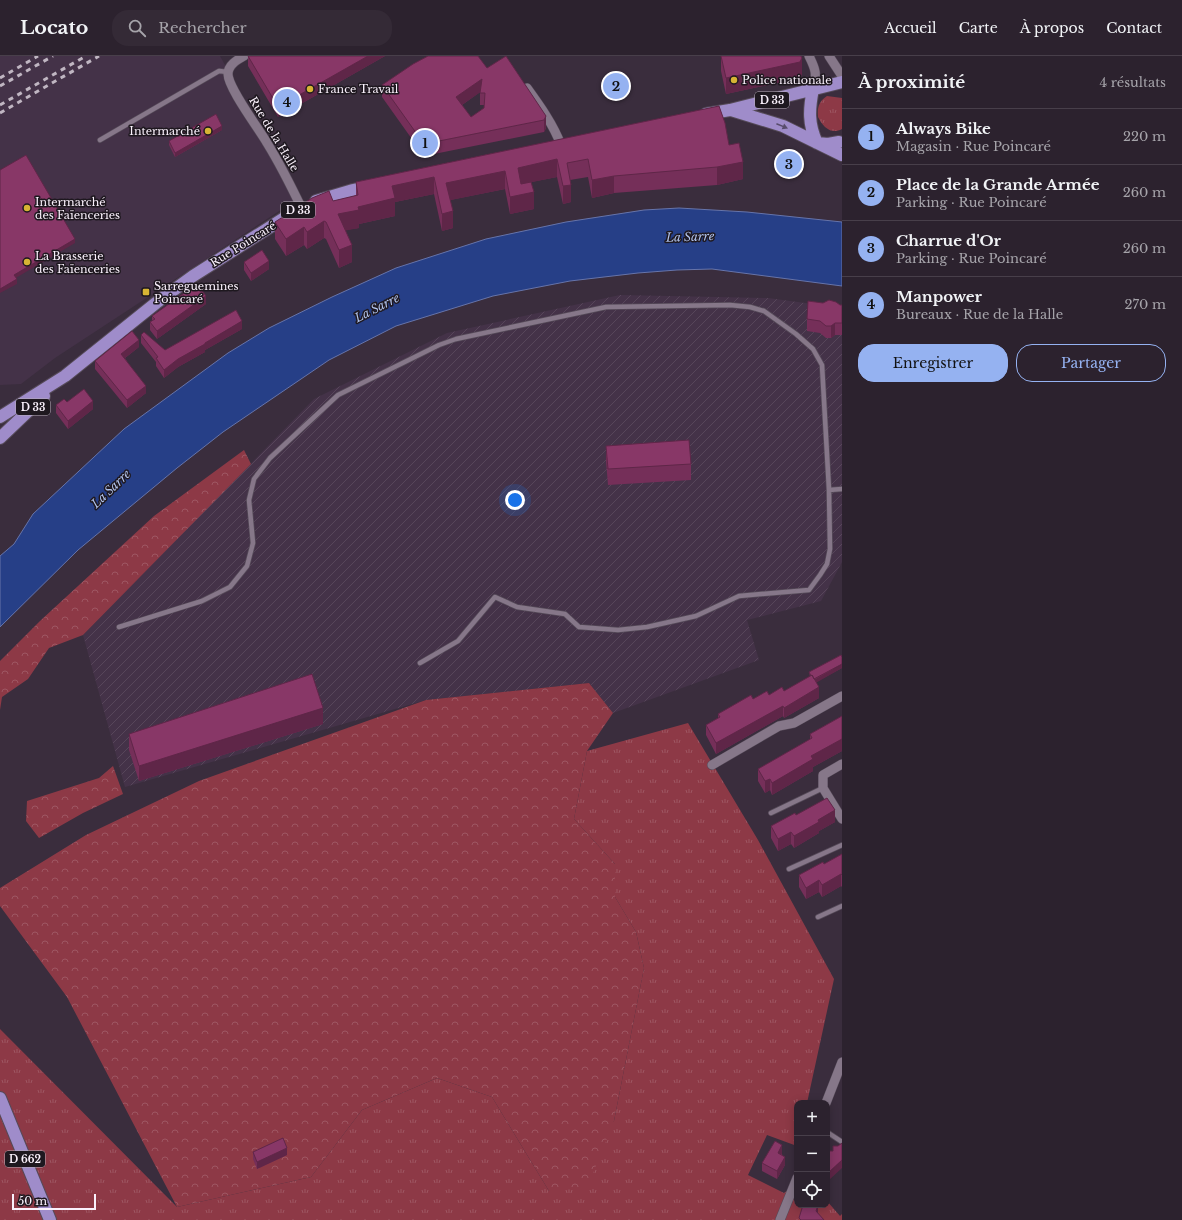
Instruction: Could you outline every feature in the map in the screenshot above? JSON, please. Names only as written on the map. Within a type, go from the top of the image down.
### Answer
[{"type":"main road","name":"D 33","points":[[694,117],[730,110],[842,82]]},
{"type":"main road","points":[[813,89],[810,106],[810,122],[813,134],[823,146],[840,141]]},
{"type":"main road","name":"D 33","points":[[730,110],[769,121],[842,155]]},
{"type":"main road","points":[[804,136],[810,122]]},
{"type":"main road","points":[[557,146],[576,142]]},
{"type":"main road","name":"Rue Poincaré","points":[[0,438],[65,376],[193,276],[285,217],[302,208],[319,200],[381,184]]},
{"type":"main road","name":"Rue Poincaré","points":[[0,417],[65,376]]},
{"type":"main road","name":"D 662","points":[[0,1098],[50,1220]]},
{"type":"street","points":[[809,56],[816,69],[813,89]]},
{"type":"street","points":[[828,56],[842,76]]},
{"type":"street","points":[[228,72],[231,65],[239,57]]},
{"type":"street","name":"Rue de la Halle","points":[[228,72],[229,80],[234,91],[268,144],[302,208]]},
{"type":"street","points":[[523,83],[545,112],[556,134],[557,146]]},
{"type":"street","points":[[712,765],[779,726],[794,723],[841,699]]},
{"type":"street","points":[[842,764],[823,775],[823,788],[842,819]]},
{"type":"street","points":[[827,1100],[842,1062]]},
{"type":"street","points":[[780,1220],[794,1185]]},
{"type":"lane","points":[[100,140],[219,71],[228,72]]},
{"type":"lane","points":[[119,627],[202,601],[230,586],[247,566],[253,543],[249,500],[254,479],[270,458],[338,395],[456,338],[606,307],[730,305],[750,307],[764,311],[796,334],[813,349],[822,364],[829,490],[830,549],[827,564],[808,590],[739,596],[696,616],[647,627],[618,630],[579,627],[565,614],[517,607],[495,597],[458,641],[420,663]]},
{"type":"lane","points":[[829,490],[842,488]]},
{"type":"lane","points":[[771,813],[823,788]]},
{"type":"lane","points":[[789,869],[842,844]]},
{"type":"lane","points":[[818,917],[842,906]]},
{"type":"lane","points":[[830,1134],[842,1142]]},
{"type":"shaded area","points":[[0,56],[220,56],[299,198],[55,358],[21,384],[0,385]]},
{"type":"shaded area","points":[[620,295],[768,298],[842,308],[842,562],[821,601],[747,620],[759,660],[613,713],[589,683],[426,700],[125,787],[83,635],[314,399],[447,333]]},
{"type":"green space","points":[[827,96],[842,98],[842,129],[838,131],[825,127],[818,117],[819,105]]},
{"type":"green space","points":[[244,450],[251,464],[83,635],[49,648],[28,679],[2,697],[0,710],[0,661],[40,621],[154,516]]},
{"type":"green space","points":[[589,683],[613,713],[587,751],[574,819],[615,864],[615,897],[636,932],[644,968],[614,1121],[587,1188],[549,1191],[492,1097],[437,1078],[362,1110],[311,1177],[177,1207],[67,997],[0,906],[0,888],[86,835],[199,781],[426,700]]},
{"type":"green space","points":[[688,723],[758,840],[834,979],[808,1100],[794,1100],[794,1145],[767,1135],[748,1175],[784,1193],[794,1185],[794,1208],[830,1208],[830,1204],[840,1216],[842,1214],[842,1220],[0,1220],[0,1029],[177,1207],[311,1177],[362,1110],[437,1078],[492,1097],[549,1191],[614,1121],[644,968],[636,932],[615,897],[615,864],[574,819],[587,751]]},
{"type":"green space","points":[[113,766],[123,794],[83,813],[39,838],[26,821],[27,801],[99,778]]},
{"type":"water","name":"La Sarre","points":[[679,208],[747,212],[842,222],[842,286],[712,269],[638,273],[570,281],[493,296],[396,326],[329,360],[223,432],[78,550],[0,627],[0,556],[14,544],[33,514],[124,429],[228,353],[269,328],[396,268],[486,239],[566,222],[644,210]]},
{"type":"building","points":[[248,56],[368,56],[278,107]]},
{"type":"building","points":[[428,56],[478,56],[487,68],[506,56],[546,116],[544,120],[424,144],[382,85],[413,64]],"holes":[[[482,79],[480,93],[485,93],[484,108],[471,117],[456,97]]]},
{"type":"building","points":[[721,56],[801,56],[802,58],[800,62],[726,78]]},
{"type":"building","points":[[719,106],[725,123],[729,145],[739,143],[743,162],[717,167],[614,176],[592,180],[588,159],[567,163],[571,185],[563,186],[557,159],[518,168],[521,184],[531,182],[534,192],[510,197],[505,171],[446,183],[453,211],[442,214],[434,177],[392,186],[395,198],[358,207],[359,210],[338,214],[352,245],[339,250],[326,222],[324,221],[307,232],[304,227],[286,239],[275,222],[312,198],[329,191],[333,201],[358,195],[356,182]]},
{"type":"building","points":[[216,114],[222,126],[175,153],[169,141]]},
{"type":"building","name":"Intermarché des Faïenceries","points":[[26,155],[75,239],[14,275],[17,279],[0,289],[0,170]]},
{"type":"building","points":[[262,250],[269,261],[251,273],[244,262]]},
{"type":"building","points":[[197,284],[206,296],[157,331],[150,322],[155,319],[152,316]]},
{"type":"building","points":[[829,300],[842,305],[842,323],[835,323],[831,326],[826,326],[820,321],[807,319],[808,301],[823,303]]},
{"type":"building","points":[[236,310],[242,321],[178,359],[164,370],[156,358],[158,357],[141,335],[144,332],[165,350]]},
{"type":"building","points":[[132,331],[139,340],[121,354],[146,386],[127,400],[95,361]]},
{"type":"building","points":[[84,389],[93,401],[68,421],[56,405],[64,399],[67,402]]},
{"type":"building","points":[[689,440],[691,464],[608,469],[606,446]]},
{"type":"building","points":[[841,655],[842,664],[814,679],[812,675],[811,676],[809,672]]},
{"type":"building","points":[[312,674],[323,708],[139,766],[129,734]]},
{"type":"building","points":[[812,675],[819,687],[784,708],[783,706],[716,743],[706,725],[720,717],[718,714],[751,695],[753,699],[767,691],[769,695],[782,687],[784,691]]},
{"type":"building","points":[[842,716],[842,739],[811,756],[813,759],[772,783],[770,779],[765,781],[758,769],[812,738],[810,734]]},
{"type":"building","points":[[827,798],[835,810],[818,820],[819,822],[794,836],[791,832],[778,839],[771,826],[795,813],[796,815]]},
{"type":"building","points":[[842,854],[842,875],[841,874],[822,885],[819,880],[806,888],[799,875]]},
{"type":"building","points":[[283,1138],[287,1148],[257,1162],[253,1152]]},
{"type":"building","points":[[775,1141],[782,1145],[778,1153],[785,1157],[777,1171],[762,1163]]},
{"type":"building","points":[[842,1143],[842,1160],[830,1171],[830,1151],[833,1151],[833,1146],[838,1146]]},
{"type":"building","points":[[802,1208],[817,1208],[816,1211],[824,1220],[801,1220],[799,1218]]},
{"type":"railway","points":[[0,78],[38,56]]},
{"type":"railway","points":[[0,86],[53,56]]},
{"type":"railway","points":[[0,105],[86,56]]},
{"type":"railway","points":[[0,113],[99,56]]},
{"type":"place","name":"Police nationale","points":[[734,80]]},
{"type":"place","name":"Place de la Grande Armée","points":[[616,86]]},
{"type":"place","name":"France Travail","points":[[310,89]]},
{"type":"place","name":"Manpower","points":[[287,102]]},
{"type":"place","name":"Intermarché","points":[[208,131]]},
{"type":"place","name":"Always Bike","points":[[425,143]]},
{"type":"place","name":"Charrue d'Or","points":[[789,164]]},
{"type":"place","name":"Intermarché des Faïenceries","points":[[27,208]]},
{"type":"place","name":"La Brasserie des Faïenceries","points":[[27,262]]},
{"type":"place","name":"Sarreguemines Poincaré","points":[[146,292]]}]
